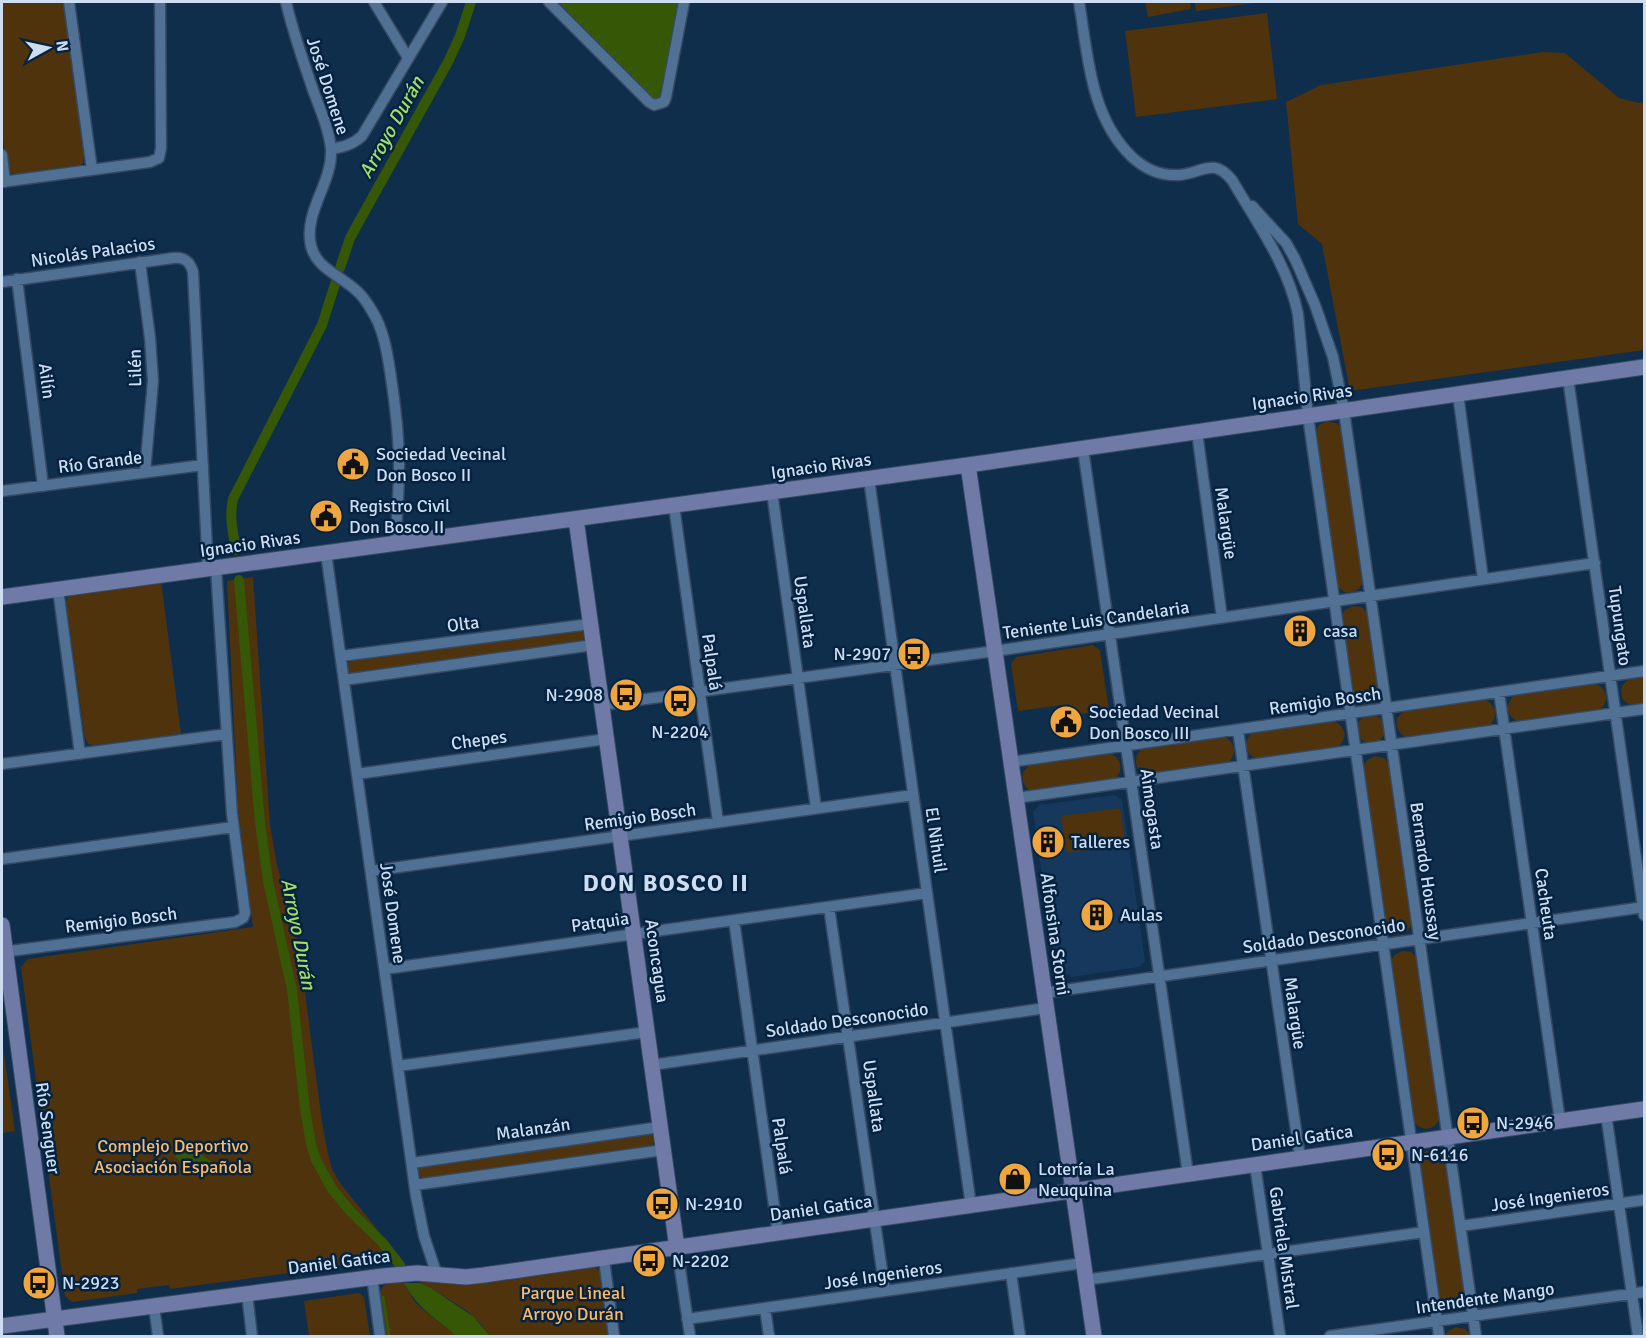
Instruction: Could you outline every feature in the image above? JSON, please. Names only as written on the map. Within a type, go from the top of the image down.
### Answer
[{"type":"main road","name":"Ignacio Rivas","points":[[2,597],[869,479],[1644,368]]},
{"type":"main road","name":"Alfonsina Storni","points":[[968,465],[1094,1336]]},
{"type":"main road","name":"Aconcagua","points":[[576,519],[677,1248]]},
{"type":"main road","name":"Río Senguer","points":[[2,925],[3,952],[57,1336]]},
{"type":"main road","name":"Daniel Gatica","points":[[2,1326],[372,1277],[417,1274],[475,1276],[604,1259],[1644,1109]]},
{"type":"street","points":[[69,2],[92,170]]},
{"type":"street","points":[[2,155],[3,182],[150,162],[159,158],[161,148],[160,2]]},
{"type":"street","name":"José Domene","points":[[286,2],[295,38],[325,124],[331,149],[331,161],[311,221],[311,246],[322,266],[352,287],[366,302],[374,313],[385,344],[393,390],[398,441],[395,544]]},
{"type":"street","points":[[374,2],[408,58]]},
{"type":"street","points":[[331,149],[348,146],[362,136],[442,2]]},
{"type":"street","points":[[549,2],[654,105],[664,102],[666,97],[684,2]]},
{"type":"street","points":[[1079,2],[1089,64],[1099,104],[1106,122],[1127,152],[1152,171],[1164,174],[1177,175],[1207,167],[1221,169],[1232,180],[1241,195],[1279,261],[1293,292],[1298,314],[1308,416],[1438,1336]]},
{"type":"street","name":"Bernardo Houssay","points":[[1241,195],[1286,243],[1315,305],[1333,357],[1344,411],[1476,1336]]},
{"type":"street","name":"Nicolás Palacios","points":[[2,282],[178,257],[188,261],[193,272],[202,465]]},
{"type":"street","name":"Lilén","points":[[140,262],[153,381],[146,472]]},
{"type":"street","name":"Ailín","points":[[17,279],[43,486]]},
{"type":"street","name":"Tupungato","points":[[1568,378],[1644,910]]},
{"type":"street","points":[[1458,394],[1483,579]]},
{"type":"street","name":"Malargüe","points":[[1197,432],[1222,618]]},
{"type":"street","name":"Aimogasta","points":[[1083,448],[1188,1174]]},
{"type":"street","points":[[2,859],[233,827],[227,734],[202,465]]},
{"type":"street","name":"Río Grande","points":[[2,491],[202,465]]},
{"type":"street","name":"El Nihuil","points":[[869,479],[971,1206]]},
{"type":"street","name":"Uspallata","points":[[772,492],[816,808]]},
{"type":"street","name":"Palpalá","points":[[674,506],[718,822]]},
{"type":"street","name":"José Domene","points":[[326,553],[415,1185],[424,1236],[437,1275]]},
{"type":"street","name":"Teniente Luis Candelaria","points":[[602,705],[995,651],[1594,563]]},
{"type":"street","points":[[58,589],[80,754]]},
{"type":"street","name":"Olta","points":[[341,656],[590,624]]},
{"type":"street","points":[[344,680],[593,645]]},
{"type":"street","name":"Remigio Bosch","points":[[1011,762],[1644,671]]},
{"type":"street","name":"Cacheuta","points":[[1499,692],[1560,1121]]},
{"type":"street","points":[[1016,798],[1644,709]]},
{"type":"street","name":"Malargüe","points":[[1238,730],[1300,1158]]},
{"type":"street","points":[[2,764],[227,734]]},
{"type":"street","name":"Chepes","points":[[357,774],[606,739]]},
{"type":"street","name":"Remigio Bosch","points":[[371,871],[913,795]]},
{"type":"street","name":"Remigio Bosch","points":[[3,952],[235,922],[243,918],[245,913],[233,827]]},
{"type":"street","name":"Patquia","points":[[384,969],[927,893]]},
{"type":"street","name":"Uspallata","points":[[829,907],[885,1291]]},
{"type":"street","name":"Soldado Desconocido","points":[[652,1065],[945,1023],[1159,977],[1532,923],[1644,910]]},
{"type":"street","name":"Palpalá","points":[[734,920],[778,1234]]},
{"type":"street","points":[[398,1066],[647,1032]]},
{"type":"street","points":[[1606,1114],[1638,1336]]},
{"type":"street","name":"Malanzán","points":[[412,1163],[660,1127]]},
{"type":"street","points":[[415,1185],[663,1150]]},
{"type":"street","name":"Gabriela Mistral","points":[[1255,1165],[1280,1336]]},
{"type":"street","name":"José Ingenieros","points":[[1461,1226],[1644,1200]]},
{"type":"street","points":[[1085,1280],[1424,1232]]},
{"type":"street","name":"Aconcagua","points":[[677,1248],[690,1336]]},
{"type":"street","points":[[604,1259],[614,1336]]},
{"type":"street","name":"José Ingenieros","points":[[687,1319],[1083,1263]]},
{"type":"street","points":[[1011,1274],[1020,1336]]},
{"type":"street","points":[[372,1277],[380,1336]]},
{"type":"street","name":"Intendente Mango","points":[[1330,1336],[1644,1292]]},
{"type":"street","points":[[247,1294],[252,1336]]},
{"type":"street","points":[[154,1306],[158,1336]]},
{"type":"street","points":[[765,1308],[769,1336]]},
{"type":"shaded area","points":[[558,2],[680,2],[662,97],[655,101],[650,98]]},
{"type":"shaded area","points":[[1115,795],[1122,800],[1145,961],[1139,967],[1071,977],[1070,974],[1056,976],[1033,812],[1039,805]]},
{"type":"shaded area","points":[[186,1142],[214,1164],[203,1179],[175,1157]]},
{"type":"shaded area","points":[[404,1283],[420,1283],[431,1288],[474,1317],[490,1336],[456,1336],[421,1306]]},
{"type":"green space","points":[[2,2],[64,2],[84,156],[83,163],[80,165],[17,174],[9,173],[6,166],[2,131]]},
{"type":"green space","points":[[1145,2],[1190,2],[1191,9],[1148,17]]},
{"type":"green space","points":[[1195,2],[1262,2],[1196,11]]},
{"type":"green space","points":[[1267,13],[1277,99],[1136,117],[1125,31]]},
{"type":"green space","points":[[1543,52],[1565,53],[1619,98],[1644,102],[1644,350],[1350,391],[1322,244],[1298,224],[1286,102],[1321,85]]},
{"type":"green space","points":[[1327,421],[1336,423],[1342,429],[1363,581],[1353,592],[1344,592],[1336,585],[1314,433],[1319,425]]},
{"type":"green space","name":"Complejo Deportivo Asociación Española","points":[[253,577],[270,825],[277,865],[294,923],[328,1154],[332,1169],[340,1183],[400,1258],[170,1289],[169,1285],[137,1289],[137,1293],[72,1302],[65,1296],[21,967],[28,959],[253,927],[238,809],[227,581]]},
{"type":"green space","points":[[161,581],[181,734],[88,744],[85,738],[66,602],[68,595]]},
{"type":"green space","points":[[1353,606],[1362,607],[1368,614],[1379,694],[1374,702],[1366,705],[1352,698],[1340,618],[1345,610]]},
{"type":"green space","points":[[576,629],[583,633],[584,638],[581,642],[351,674],[347,670],[348,663],[354,660]]},
{"type":"green space","points":[[1093,645],[1100,650],[1109,710],[1072,715],[1070,704],[1018,711],[1011,664],[1016,657]]},
{"type":"green space","points":[[1644,676],[1644,705],[1626,703],[1622,697],[1622,686],[1628,679]]},
{"type":"green space","points":[[1590,683],[1600,686],[1606,694],[1605,703],[1598,711],[1519,722],[1509,714],[1509,702],[1515,695]]},
{"type":"green space","points":[[1484,699],[1492,705],[1495,712],[1493,720],[1487,727],[1408,738],[1402,735],[1397,728],[1397,718],[1404,711]]},
{"type":"green space","points":[[1371,715],[1381,719],[1385,729],[1381,739],[1371,743],[1361,739],[1357,729],[1361,719]]},
{"type":"green space","points":[[1333,721],[1341,726],[1344,733],[1343,741],[1337,748],[1257,759],[1247,751],[1247,739],[1253,732]]},
{"type":"green space","points":[[1223,736],[1231,742],[1234,749],[1232,757],[1226,764],[1147,775],[1139,770],[1136,763],[1137,755],[1143,748]]},
{"type":"green space","points":[[1109,753],[1117,758],[1120,766],[1119,774],[1113,781],[1033,792],[1025,786],[1022,778],[1023,772],[1029,765]]},
{"type":"green space","points":[[1375,756],[1384,758],[1390,765],[1412,923],[1402,934],[1393,934],[1385,927],[1362,768],[1367,760]]},
{"type":"green space","points":[[1120,808],[1126,845],[1067,853],[1061,816]]},
{"type":"green space","points":[[1402,951],[1411,952],[1418,959],[1440,1118],[1431,1128],[1420,1127],[1413,1121],[1390,963],[1394,955]]},
{"type":"green space","points":[[2,1046],[15,1131],[2,1133]]},
{"type":"green space","points":[[649,1133],[654,1140],[649,1147],[424,1179],[418,1175],[420,1166]]},
{"type":"green space","points":[[1431,1149],[1439,1151],[1446,1157],[1466,1300],[1456,1311],[1447,1311],[1439,1304],[1418,1161],[1423,1153]]},
{"type":"green space","name":"Parque Lineal Arroyo Durán","points":[[589,1268],[597,1269],[601,1275],[610,1336],[490,1336],[467,1311],[420,1283],[418,1279],[485,1283]]},
{"type":"green space","points":[[402,1280],[419,1306],[456,1336],[384,1336],[379,1307],[380,1292],[388,1283]]},
{"type":"green space","points":[[359,1293],[364,1297],[370,1336],[309,1336],[304,1301]]},
{"type":"green space","points":[[1456,1327],[1465,1329],[1472,1336],[1445,1336],[1448,1331]]},
{"type":"waterway","name":"Arroyo Durán","points":[[340,268],[350,238],[448,62],[460,36],[471,2]]},
{"type":"waterway","name":"Arroyo Durán","points":[[236,550],[231,519],[233,499],[322,325],[336,281]]},
{"type":"waterway","name":"Arroyo Durán","points":[[239,580],[260,823],[268,881],[292,990],[311,1144],[316,1160],[332,1189],[351,1212],[382,1242],[400,1265]]},
{"type":"waterway","points":[[383,1297],[389,1336]]},
{"type":"place","name":"Sociedad Vecinal Don Bosco II","points":[[353,464]]},
{"type":"place","name":"Registro Civil Don Bosco II","points":[[326,516]]},
{"type":"place","name":"casa","points":[[1300,631]]},
{"type":"place","name":"N-2907","points":[[914,654]]},
{"type":"place","name":"N-2908","points":[[626,695]]},
{"type":"place","name":"N-2204","points":[[680,701]]},
{"type":"place","name":"Sociedad Vecinal Don Bosco III","points":[[1066,722]]},
{"type":"place","name":"Talleres","points":[[1048,842]]},
{"type":"place","name":"Aulas","points":[[1097,915]]},
{"type":"place","name":"N-2946","points":[[1473,1123]]},
{"type":"place","name":"N-6116","points":[[1388,1155]]},
{"type":"place","name":"Lotería La Neuquina","points":[[1015,1179]]},
{"type":"place","name":"N-2910","points":[[662,1204]]},
{"type":"place","name":"N-2202","points":[[649,1261]]},
{"type":"place","name":"N-2923","points":[[39,1283]]},
{"type":"district","name":"DON BOSCO II","points":[[666,883]]}]
